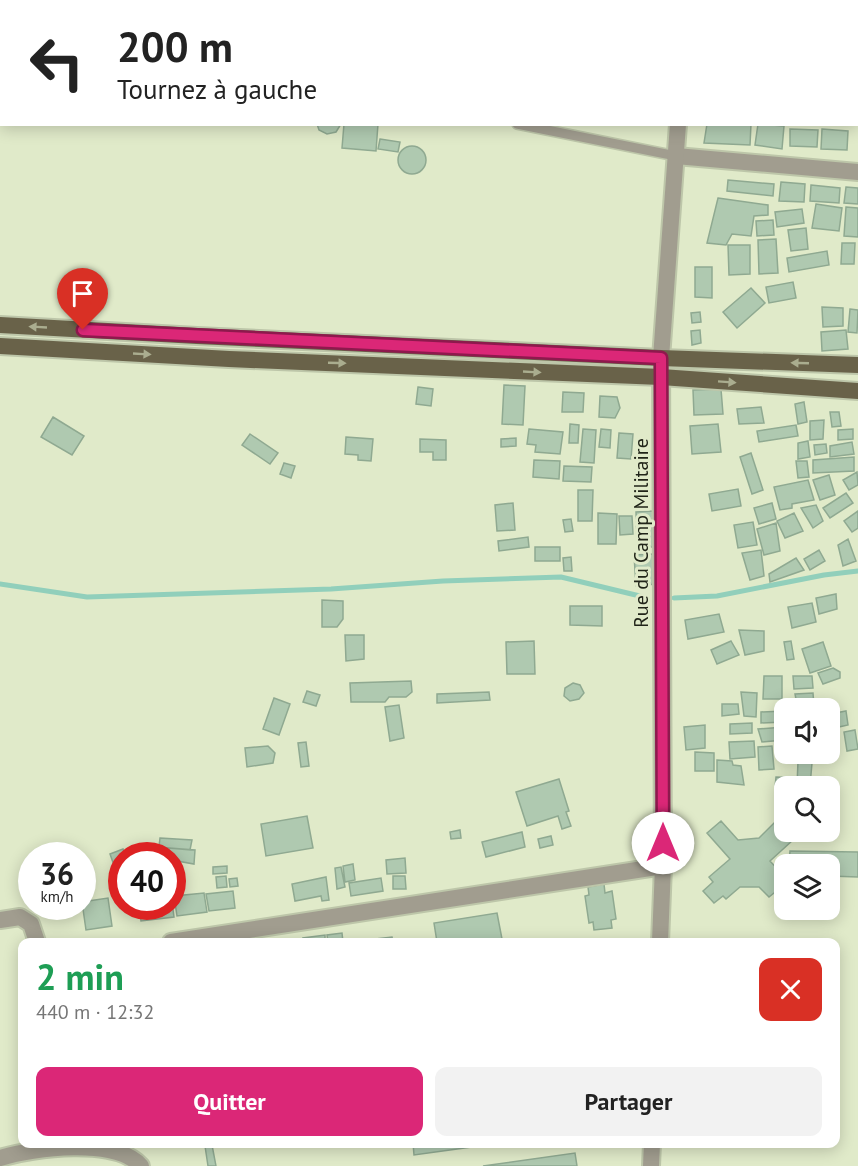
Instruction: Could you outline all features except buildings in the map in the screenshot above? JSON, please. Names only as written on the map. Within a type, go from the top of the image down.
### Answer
[{"type":"main road","points":[[0,325],[221,338],[858,365]]},
{"type":"main road","points":[[0,346],[229,359],[661,377],[858,391]]},
{"type":"street","name":"Rue du Camp Militaire","points":[[660,938],[663,866],[661,358],[678,126]]},
{"type":"street","points":[[676,156],[858,172]]},
{"type":"street","points":[[197,938],[663,866]]},
{"type":"street","points":[[0,920],[20,917],[31,924],[36,938]]},
{"type":"street","points":[[8,1159],[37,1150],[58,1148]]},
{"type":"street","points":[[84,1148],[101,1149],[134,1159],[141,1166]]},
{"type":"street","points":[[651,1166],[652,1148]]},
{"type":"lane","points":[[527,126],[676,156]]},
{"type":"waterway","points":[[674,598],[717,596],[824,575],[858,571]]},
{"type":"waterway","points":[[0,584],[87,597],[331,589],[443,581],[561,577],[644,597]]},
{"type":"route","points":[[83,330],[661,358],[663,843]]}]
